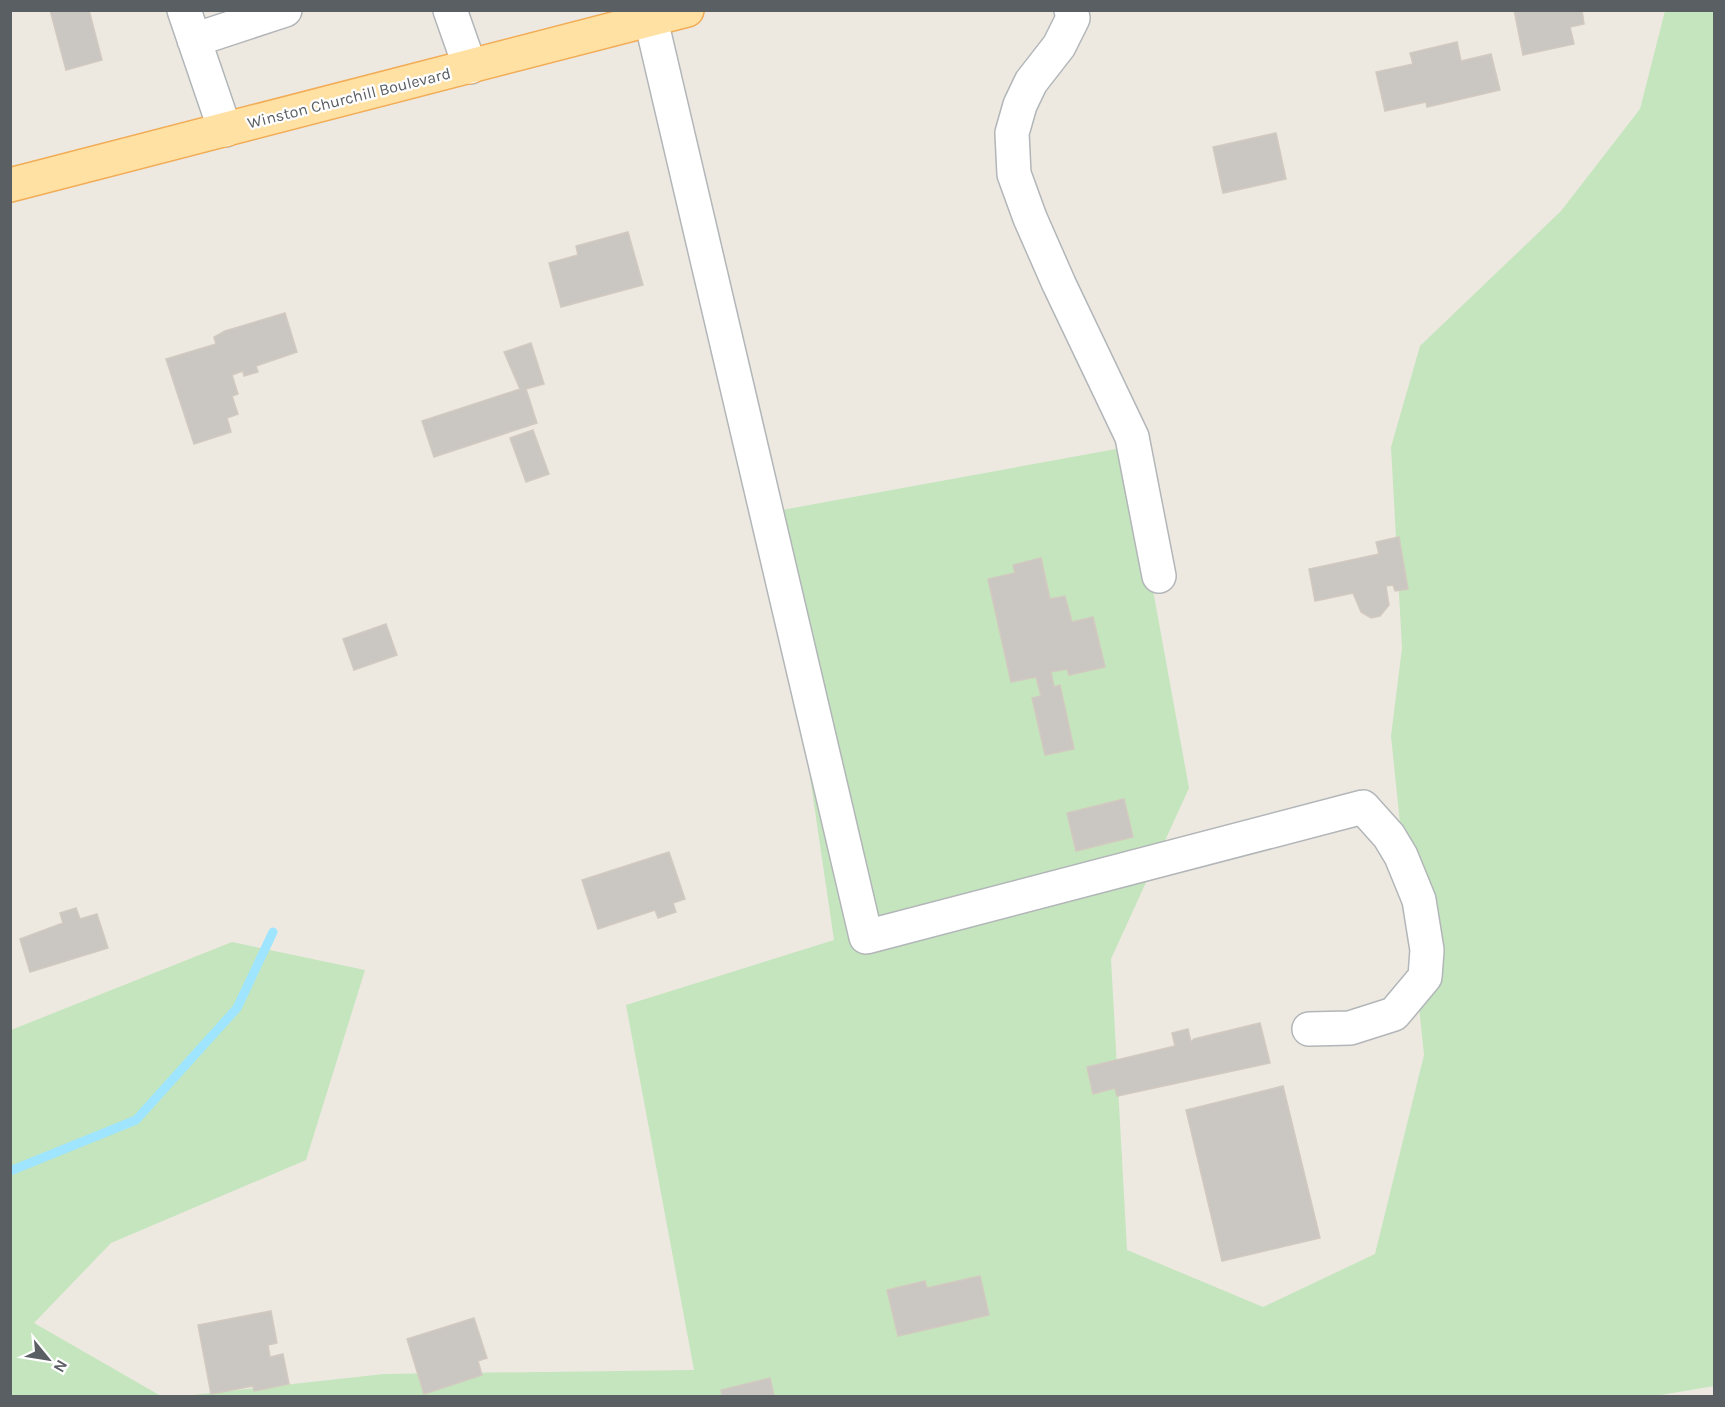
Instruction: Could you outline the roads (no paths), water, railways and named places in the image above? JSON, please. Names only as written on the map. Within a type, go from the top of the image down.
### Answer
[{"type":"main road","name":"Winston Churchill Boulevard","points":[[10,185],[470,67],[608,20],[651,20],[687,10]]},
{"type":"street","points":[[225,130],[189,25],[285,10]]},
{"type":"street","points":[[450,10],[470,67]]},
{"type":"street","points":[[1071,10],[1073,18],[1059,46],[1032,82],[1020,105],[1012,133],[1014,174],[1030,218],[1059,284],[1132,437],[1159,576]]},
{"type":"street","points":[[651,20],[866,937],[1363,807],[1389,836],[1401,856],[1419,900],[1427,950],[1425,977],[1394,1014],[1350,1028],[1309,1029]]},
{"type":"waterway","points":[[10,1171],[136,1120],[237,1008],[273,932]]}]
